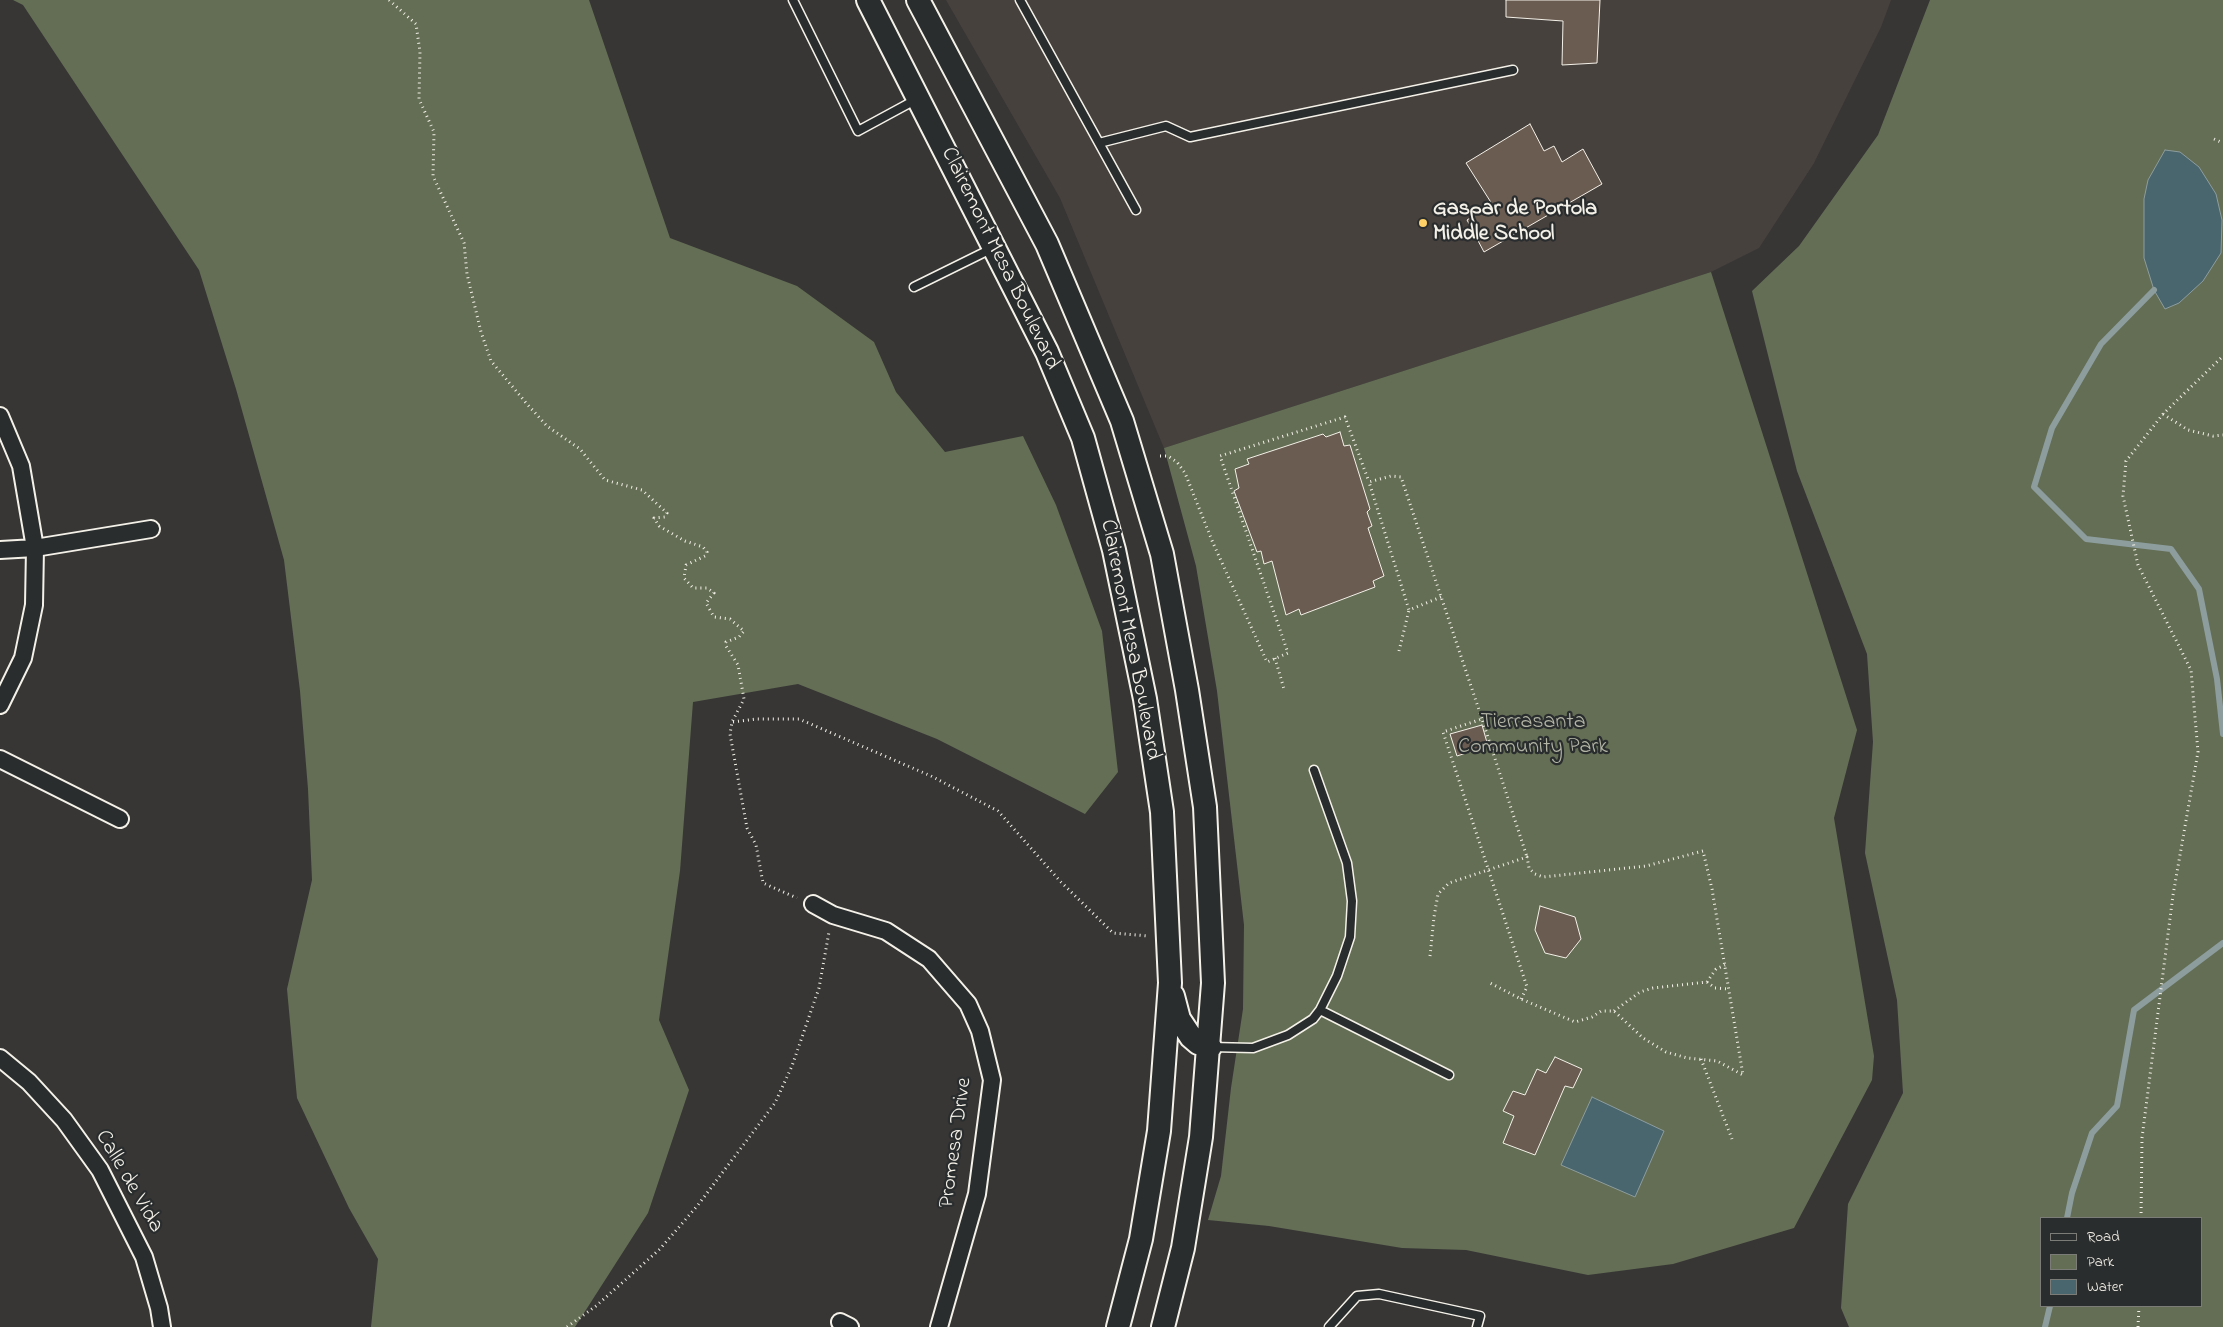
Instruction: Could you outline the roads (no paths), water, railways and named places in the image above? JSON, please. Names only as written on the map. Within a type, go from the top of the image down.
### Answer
[{"type":"main road","name":"Clairemont Mesa Boulevard","points":[[868,0],[1047,352],[1083,438],[1114,550],[1145,699],[1162,812],[1170,983],[1158,1131],[1141,1239],[1118,1327]]},
{"type":"main road","name":"Clairemont Mesa Boulevard","points":[[918,0],[1047,244],[1122,421],[1162,554],[1187,690],[1205,807],[1213,983],[1210,1047],[1201,1137],[1185,1239],[1163,1327]]},
{"type":"main road","points":[[1170,983],[1180,1018],[1198,1043],[1210,1047]]},
{"type":"street","points":[[0,416],[21,466],[35,548],[34,605],[23,658],[0,705]]},
{"type":"street","points":[[0,550],[35,548],[151,529]]},
{"type":"street","points":[[0,759],[120,819]]},
{"type":"street","name":"Promesa Drive","points":[[813,904],[833,915],[886,931],[929,959],[968,1004],[980,1031],[992,1080],[977,1194],[939,1327]]},
{"type":"street","name":"Calle de Vida","points":[[0,1058],[29,1082],[64,1120],[100,1170],[144,1257],[159,1308],[162,1327]]},
{"type":"lane","points":[[793,0],[858,131],[918,98]]},
{"type":"lane","points":[[1020,0],[1136,210]]},
{"type":"lane","points":[[1099,143],[1166,126],[1190,137],[1513,70]]},
{"type":"lane","points":[[914,287],[995,247]]},
{"type":"lane","points":[[1210,1047],[1227,1049],[1253,1048],[1288,1035],[1313,1019],[1320,1010],[1337,976],[1350,937],[1352,901],[1347,863],[1314,770]]},
{"type":"lane","points":[[1320,1010],[1449,1075]]},
{"type":"lane","points":[[1329,1327],[1357,1296],[1379,1294],[1480,1316],[1477,1327]]},
{"type":"water","points":[[2165,150],[2180,152],[2199,167],[2216,194],[2222,220],[2221,253],[2203,281],[2179,303],[2165,309],[2154,290],[2144,258],[2144,199],[2148,180]]},
{"type":"water","points":[[1592,1097],[1664,1131],[1635,1197],[1561,1165]]},
{"type":"waterway","points":[[2154,290],[2101,344],[2052,428],[2034,487],[2086,539],[2171,549],[2199,589],[2217,679],[2223,734]]},
{"type":"waterway","points":[[2067,1217],[2072,1193],[2092,1133],[2117,1106],[2134,1010],[2223,943]]},
{"type":"waterway","points":[[2045,1327],[2050,1307]]},
{"type":"place","name":"Gaspar de Portola Middle School","points":[[1423,223]]},
{"type":"park label","name":"Tierrasanta Community Park","points":[[1533,736]]}]
